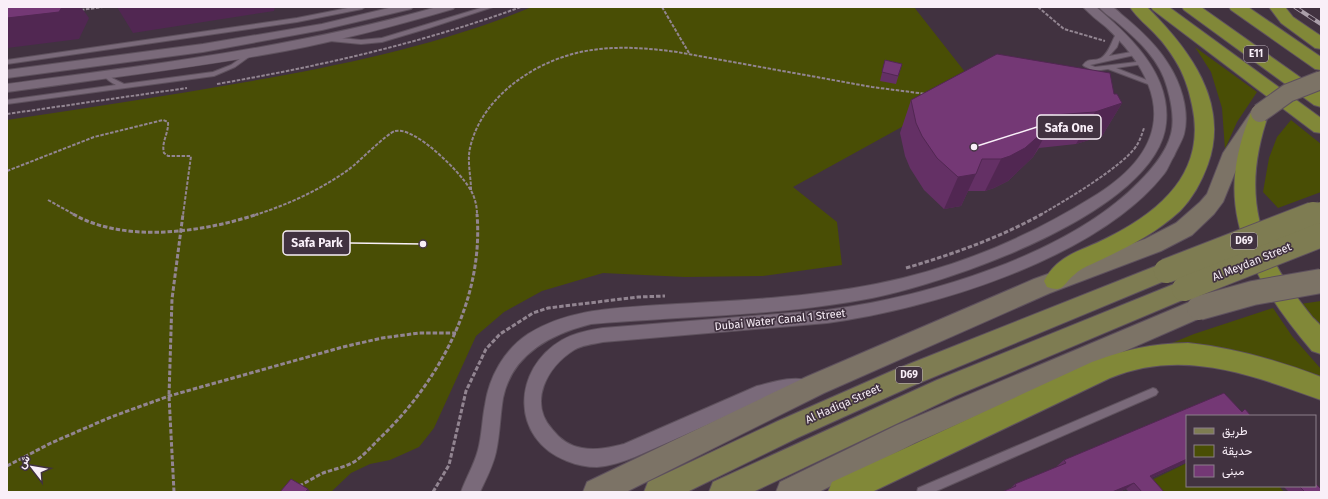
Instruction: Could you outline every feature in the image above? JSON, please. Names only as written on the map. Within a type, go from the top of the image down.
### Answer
[{"type":"highway","points":[[1055,281],[1060,272],[1070,265],[1127,238],[1160,216],[1184,191],[1200,163],[1204,142],[1205,120],[1204,107],[1196,82],[1176,47],[1158,25],[1138,7]]},
{"type":"highway","points":[[1159,7],[1321,127]]},
{"type":"highway","name":"E11","points":[[1190,7],[1321,101]]},
{"type":"highway","name":"E11","points":[[1237,7],[1321,65]]},
{"type":"highway","points":[[1277,7],[1287,20],[1321,44]]},
{"type":"highway","points":[[1260,113],[1250,143],[1245,177],[1244,196],[1251,230],[1261,255],[1279,289],[1294,311],[1321,344]]},
{"type":"highway","points":[[842,492],[1101,370],[1120,362],[1141,357],[1170,354],[1214,357],[1268,369],[1321,389]]},
{"type":"main road","points":[[597,492],[815,385],[1055,281],[1153,244],[1184,228],[1196,219],[1216,197],[1238,144],[1260,113],[1273,102],[1288,93],[1321,80]]},
{"type":"main road","name":"Al Meydan Street","points":[[1166,271],[1321,211]]},
{"type":"main road","name":"Al Meydan Street","points":[[1192,299],[1321,235]]},
{"type":"main road","name":"Al Hadiqa Street","points":[[658,492],[751,446],[867,393],[1034,323],[1166,271]]},
{"type":"main road","points":[[790,492],[912,432],[1192,299],[1253,293],[1321,281]]},
{"type":"main road","name":"D69","points":[[723,492],[946,388],[1192,299]]},
{"type":"street","points":[[7,74],[204,48],[322,27],[407,7]]},
{"type":"street","points":[[426,14],[437,7]]},
{"type":"street","points":[[7,88],[251,53],[330,38],[449,7]]},
{"type":"street","name":"Dubai Water Canal 1 Street","points":[[470,492],[480,472],[488,447],[496,393],[501,376],[513,358],[529,342],[548,330],[569,322],[590,317],[771,304],[844,296],[887,288],[976,263],[1051,228],[1113,192],[1135,171],[1152,150],[1159,130],[1160,111],[1155,85],[1140,58],[1119,32],[1089,7]]},
{"type":"street","name":"Dubai Water Canal 1 Street","points":[[815,385],[768,390],[626,452],[609,457],[592,458],[574,456],[557,447],[543,435],[535,419],[531,402],[534,385],[542,369],[553,356],[568,345],[585,338],[603,335],[824,317],[908,302],[984,278],[1031,259],[1065,242],[1122,207],[1141,191],[1156,175],[1168,158],[1177,137],[1179,115],[1176,93],[1167,70],[1138,35],[1105,7]]},
{"type":"street","points":[[7,80],[52,74],[106,60]]},
{"type":"lane","points":[[7,63],[297,20],[362,7]]},
{"type":"lane","points":[[330,38],[361,42],[382,40],[490,7]]},
{"type":"lane","points":[[1102,60],[1114,47],[1119,32]]},
{"type":"lane","points":[[7,102],[214,74],[233,66],[251,53]]},
{"type":"lane","points":[[1140,58],[1094,69],[1087,66],[1088,63],[1102,60],[1140,58]]},
{"type":"lane","points":[[1105,67],[1155,85]]},
{"type":"lane","points":[[106,74],[115,83],[122,86]]},
{"type":"lane","points":[[922,492],[1152,392]]},
{"type":"path","points":[[76,11],[103,7]]},
{"type":"path","points":[[212,84],[377,52],[474,25],[521,7]]},
{"type":"path","points":[[662,7],[689,53]]},
{"type":"path","points":[[1038,7],[1060,27],[1074,33],[1097,37],[1114,47]]},
{"type":"path","points":[[292,490],[320,475],[356,461],[399,421],[433,376],[456,332],[471,290],[478,251],[478,215],[471,190],[469,159],[474,135],[484,113],[501,94],[523,76],[558,58],[588,50],[619,46],[650,47],[877,89],[932,94]]},
{"type":"path","points":[[7,114],[189,88]]},
{"type":"path","points":[[7,172],[94,137],[163,120],[168,122],[168,135],[162,148],[164,153],[168,156],[191,156],[172,299],[169,396],[174,492]]},
{"type":"path","points":[[899,270],[950,255],[1011,231],[1055,207],[1115,166],[1136,146],[1146,121]]},
{"type":"path","points":[[48,200],[71,215],[94,224],[136,231],[182,231],[214,226],[255,215],[300,198],[339,176],[361,160],[384,138],[396,131],[407,132],[431,148],[453,168],[471,190]]},
{"type":"path","points":[[433,492],[449,466],[466,391],[486,349],[500,334],[533,313],[548,308],[638,297],[667,296]]},
{"type":"path","points":[[7,466],[51,443],[111,417],[169,396],[344,347],[382,338],[419,333],[456,332]]},
{"type":"green space","points":[[532,7],[914,7],[976,86],[793,187],[837,222],[842,265],[763,276],[685,277],[603,273],[542,291],[504,312],[476,336],[434,428],[419,447],[390,460],[370,464],[351,473],[331,492],[7,492],[7,120],[216,87],[355,61],[427,43]]},
{"type":"green space","points":[[1195,47],[1257,92],[1237,122],[1225,149],[1222,108],[1211,72]]},
{"type":"green space","points":[[1291,120],[1321,144],[1321,192],[1278,208],[1263,192],[1269,158],[1277,137]]},
{"type":"green space","points":[[1321,301],[1321,331],[1300,304]]},
{"type":"green space","points":[[1273,308],[1292,336],[1321,369],[1321,385],[1155,350],[1194,334]]},
{"type":"green space","points":[[1186,463],[1186,487],[1280,487],[1284,492],[1127,492]]},
{"type":"building","points":[[7,7],[62,7],[59,12],[7,18]]},
{"type":"building","points":[[997,54],[1110,73],[1114,94],[1117,94],[1122,103],[1095,112],[1053,115],[1051,125],[1025,148],[1001,159],[982,159],[976,174],[958,177],[937,158],[922,136],[916,123],[911,100]]},
{"type":"building","points":[[885,60],[902,64],[898,76],[882,72]]},
{"type":"building","points":[[1224,393],[1242,412],[1245,409],[1250,415],[1186,415],[1186,459],[1150,476],[1164,492],[1142,492],[1134,483],[1112,492],[1002,492],[1016,486],[1015,484],[1066,463],[1064,460]]},
{"type":"building","points":[[291,479],[308,489],[305,492],[280,492]]},
{"type":"building","points":[[1316,484],[1321,489],[1321,492],[1305,492],[1300,487],[1316,487]]},
{"type":"railway","points":[[1295,7],[1321,24]]},
{"type":"place","name":"Safa One","points":[[974,147]]},
{"type":"place","name":"Safa Park","points":[[423,244]]}]
